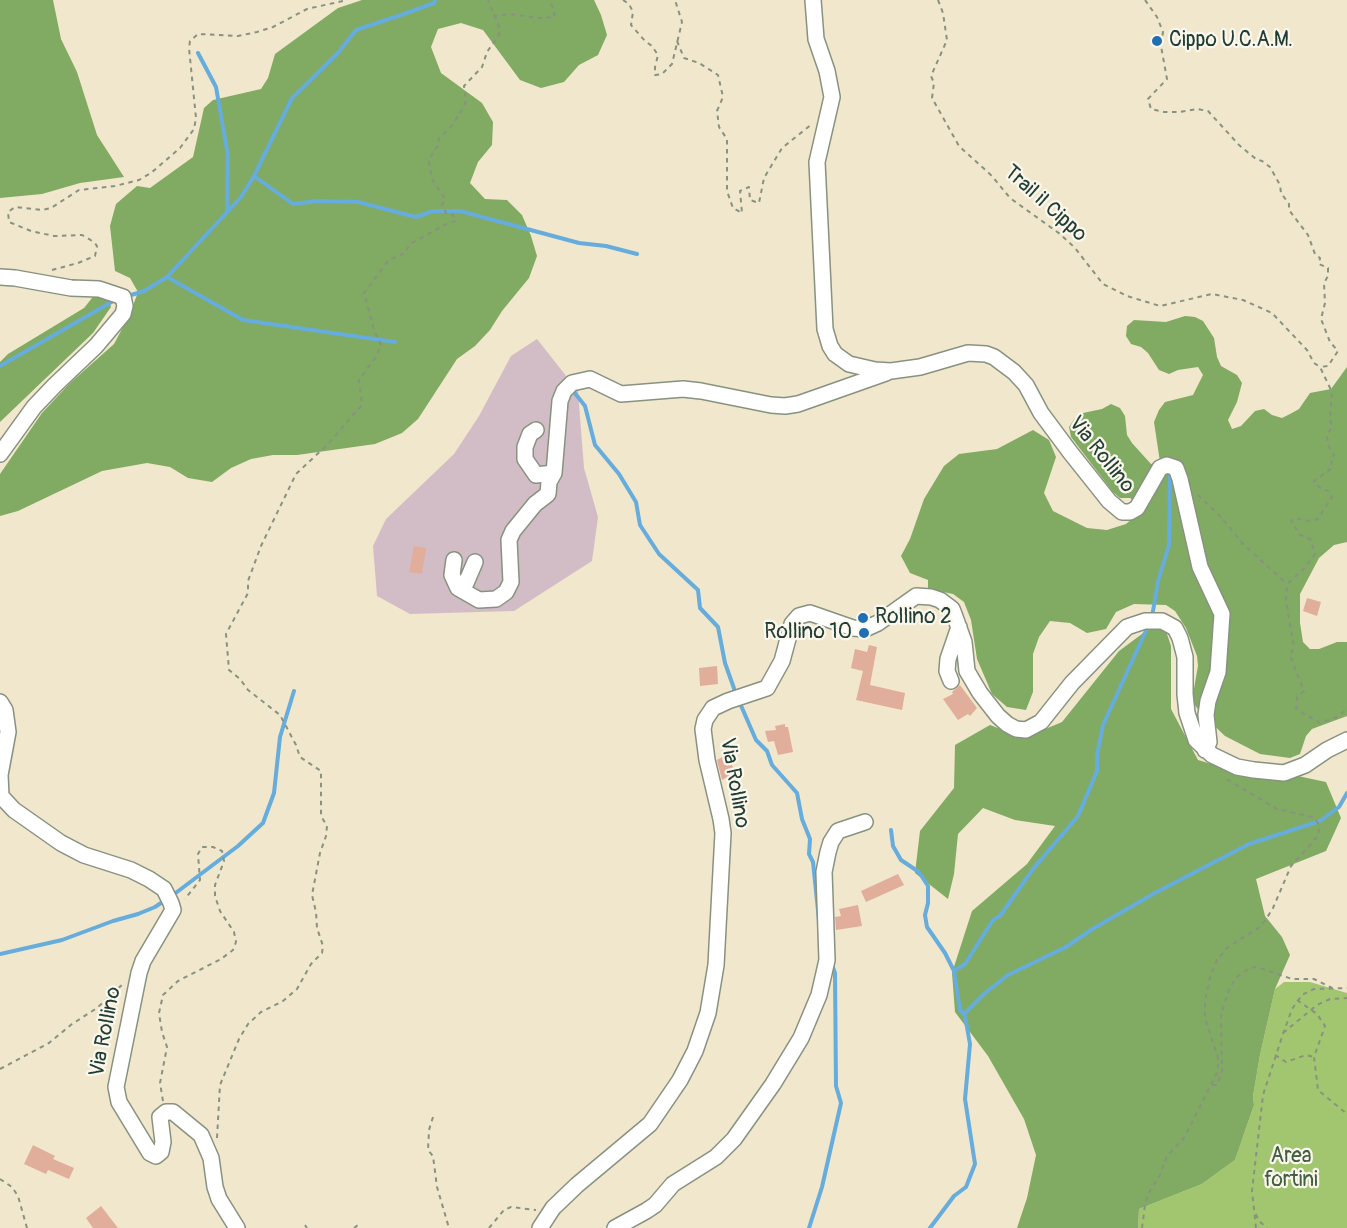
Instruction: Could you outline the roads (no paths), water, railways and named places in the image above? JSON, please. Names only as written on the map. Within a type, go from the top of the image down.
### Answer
[{"type":"street","name":"Via Rollino","points":[[540,1228],[553,1209],[594,1170],[650,1124],[680,1080],[702,1033],[716,965],[723,832],[707,760],[703,729],[708,713],[728,701],[766,688],[782,661],[795,618],[805,614],[853,628],[865,629],[878,623],[908,600],[923,596],[946,604],[952,609],[964,642],[967,671],[980,693],[1007,724],[1016,729],[1026,730],[1041,722],[1072,683],[1127,627],[1145,621],[1162,621],[1174,628],[1180,638],[1185,657],[1187,713],[1196,740],[1205,750],[1209,742],[1206,715],[1208,701],[1218,672],[1222,614],[1200,567],[1179,472],[1172,466],[1160,468],[1137,508],[1130,512],[1122,512],[1109,501],[1070,452],[1041,413],[1026,385],[1003,363],[986,354],[977,353],[920,367],[891,371],[875,370],[849,364],[835,354],[827,340],[817,162],[832,97],[827,70],[816,39],[813,0]]},
{"type":"street","points":[[0,277],[71,288],[99,289],[123,297],[125,306],[123,314],[96,346],[34,407],[0,454]]},
{"type":"street","name":"Via Rollino","points":[[458,588],[479,600],[496,599],[506,592],[511,582],[509,540],[513,531],[535,504],[548,494],[549,482],[555,473],[560,401],[564,391],[572,383],[590,379],[621,394],[634,395],[683,389],[785,406],[798,404],[891,371]]},
{"type":"street","points":[[536,430],[530,434],[525,447],[525,459],[536,475],[555,473]]},
{"type":"street","points":[[454,560],[452,575],[458,588],[466,583],[475,562]]},
{"type":"street","points":[[951,681],[947,670],[948,659],[959,627]]},
{"type":"street","name":"Via Rollino","points":[[0,702],[5,710],[8,732],[0,775],[1,796],[14,810],[61,843],[84,855],[131,870],[164,889],[173,910],[143,961],[116,1087],[119,1102],[143,1144],[150,1153],[156,1156],[161,1152],[164,1142],[160,1117],[166,1112],[173,1112],[201,1135],[211,1158],[214,1187],[237,1228]]},
{"type":"street","points":[[1205,750],[1223,762],[1238,767],[1284,773],[1305,765],[1347,740]]},
{"type":"street","points":[[615,1228],[646,1211],[673,1184],[716,1157],[734,1139],[773,1084],[801,1038],[819,995],[827,960],[824,872],[831,842],[838,831],[865,822]]},
{"type":"waterway","points":[[128,296],[144,291],[167,277],[241,197],[254,176],[292,98],[337,54],[356,30],[434,3],[435,0]]},
{"type":"waterway","points":[[198,53],[216,87],[228,156],[227,212]]},
{"type":"waterway","points":[[254,176],[293,204],[317,201],[358,202],[416,217],[433,211],[460,211],[579,243],[606,246],[637,254]]},
{"type":"waterway","points":[[167,277],[243,320],[395,342]]},
{"type":"waterway","points":[[0,366],[115,300]]},
{"type":"waterway","points":[[574,392],[585,406],[595,445],[619,474],[636,502],[640,525],[659,554],[698,590],[700,608],[718,627],[725,663],[736,694]]},
{"type":"waterway","points":[[1152,617],[1158,581],[1169,545],[1170,473]]},
{"type":"waterway","points":[[954,971],[965,964],[993,920],[1000,916],[1033,869],[1078,816],[1097,771],[1097,755],[1103,725],[1149,624]]},
{"type":"waterway","points":[[173,895],[238,846],[263,823],[274,793],[280,737],[294,691]]},
{"type":"waterway","points":[[739,701],[756,740],[767,751],[772,765],[797,793],[802,819],[810,839],[809,854],[813,862],[819,920]]},
{"type":"waterway","points":[[964,1014],[1008,975],[1066,947],[1155,893],[1249,844],[1320,821],[1339,807],[1347,793]]},
{"type":"waterway","points":[[891,830],[893,846],[901,860],[919,872],[928,886],[925,915],[927,927],[954,971],[960,1010],[965,1016],[970,1044],[965,1099],[975,1164],[966,1187],[954,1196],[930,1228]]},
{"type":"waterway","points":[[0,954],[62,940],[138,914],[164,901]]},
{"type":"waterway","points":[[809,1228],[822,1187],[841,1103],[836,1086],[835,973],[832,965]]},
{"type":"place","name":"Cippo U.C.A.M.","points":[[1157,41]]},
{"type":"place","name":"Rollino 2","points":[[863,618]]},
{"type":"place","name":"Rollino 10","points":[[864,633]]},
{"type":"park label","name":"Area fortini","points":[[1291,1169]]}]
